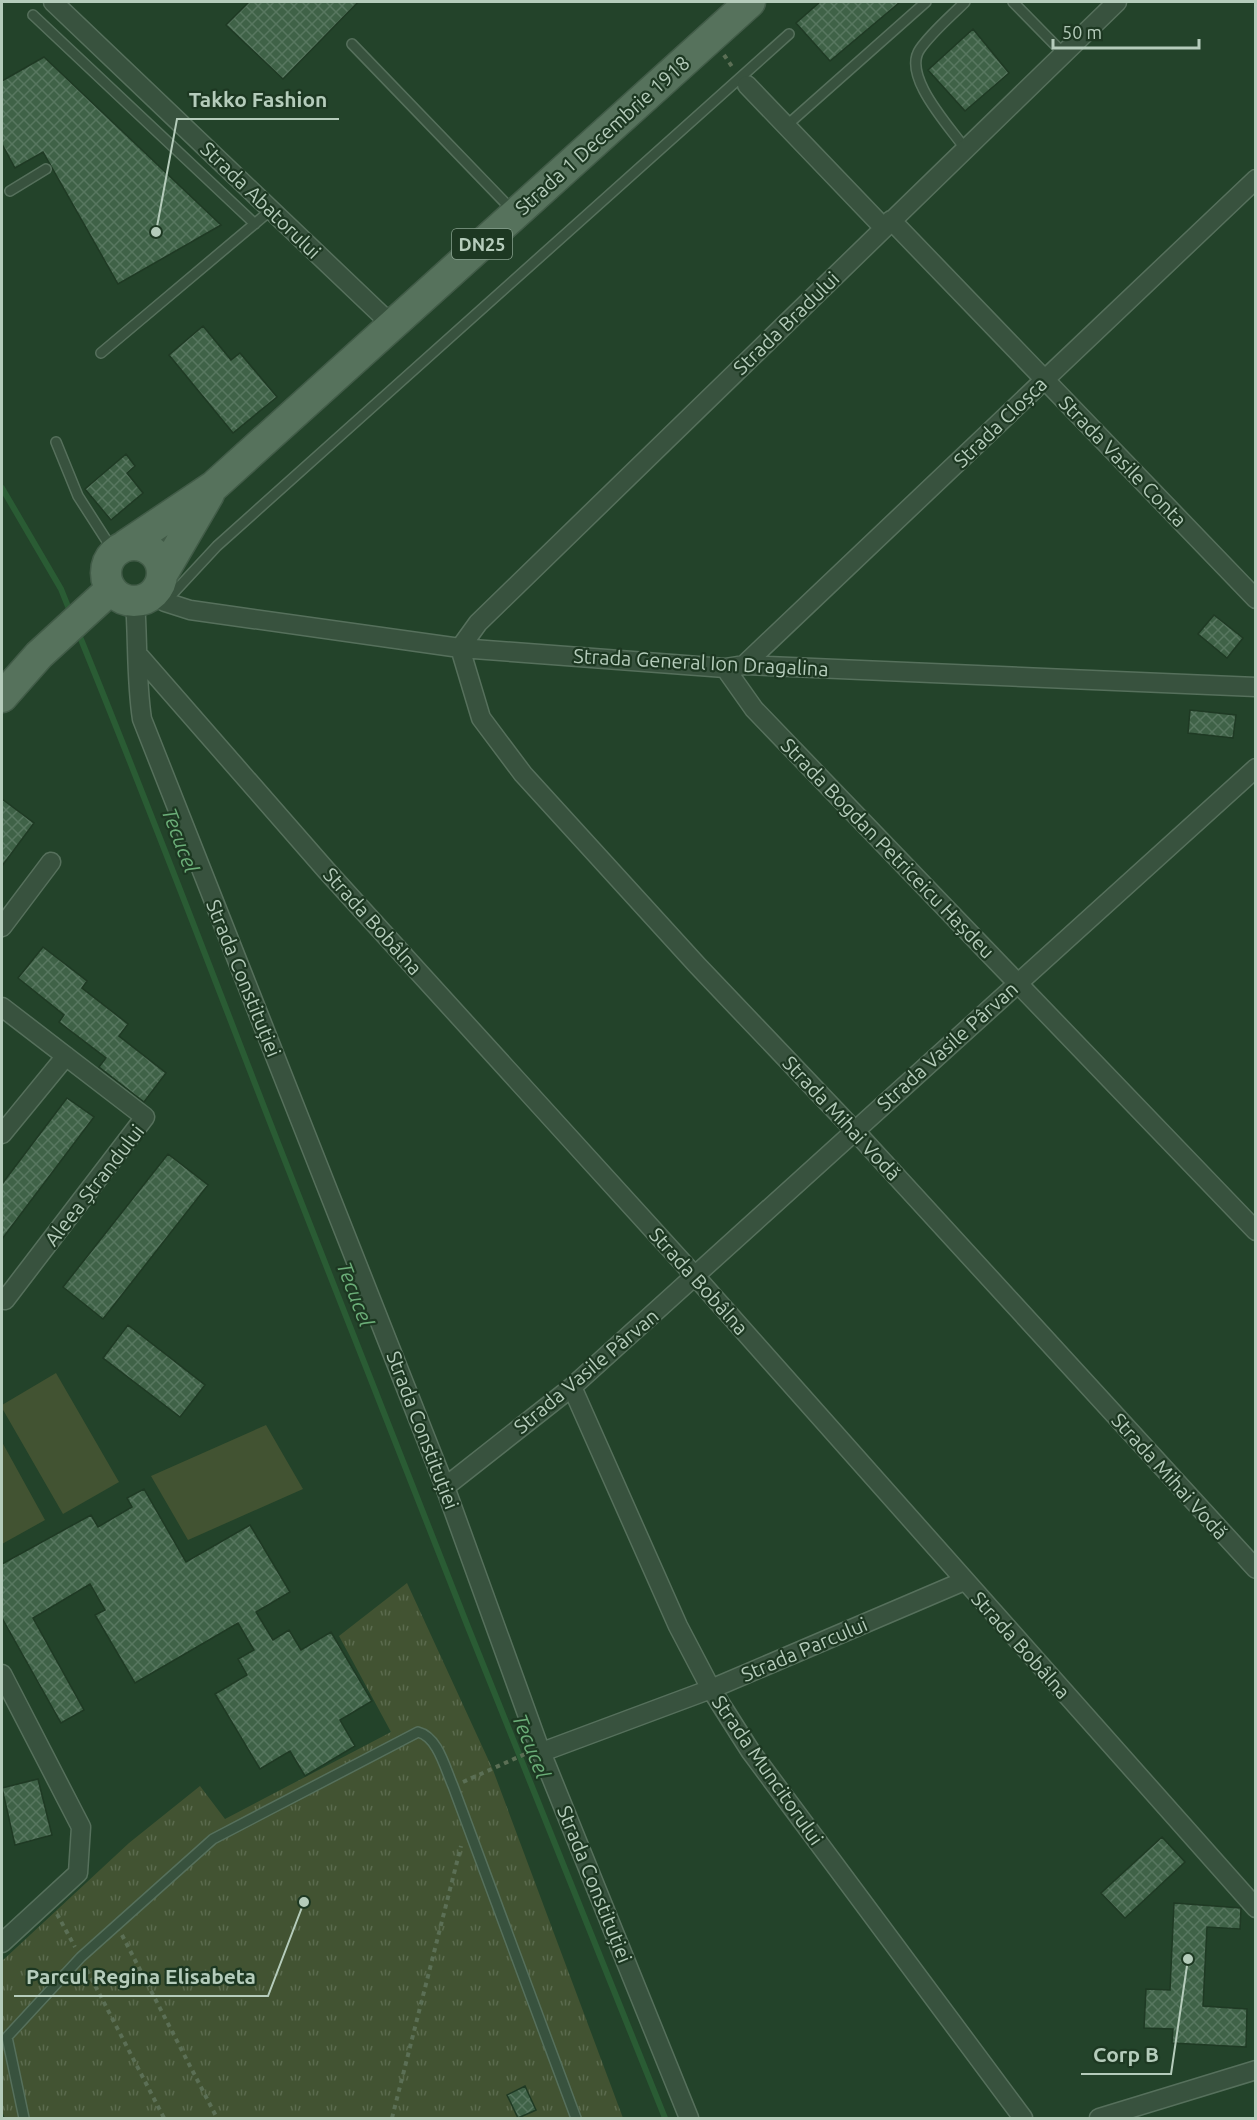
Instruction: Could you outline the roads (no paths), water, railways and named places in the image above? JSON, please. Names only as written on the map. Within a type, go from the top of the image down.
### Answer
[{"type":"main road","name":"Strada 1 Decembrie 1918","points":[[120,548],[214,486],[515,213],[737,5]]},
{"type":"main road","name":"Strada 1 Decembrie 1918","points":[[2,697],[39,655],[90,609],[145,592],[214,486]]},
{"type":"main road","points":[[139,544],[151,549],[160,560],[145,592],[106,577],[107,563],[120,548],[139,544]]},
{"type":"street","name":"Strada Abatorului","points":[[53,2],[392,325]]},
{"type":"street","name":"Strada Bradului","points":[[460,648],[478,623],[1117,2]]},
{"type":"street","name":"Strada Vasile Conta","points":[[747,85],[1044,379],[1256,599]]},
{"type":"street","name":"Strada Cloșca","points":[[744,665],[1256,179]]},
{"type":"street","name":"Strada General Ion Dragalina","points":[[145,592],[190,610],[460,648],[725,668],[744,665],[1256,687]]},
{"type":"street","name":"Strada Constituției","points":[[145,592],[137,688],[142,719],[446,1487],[541,1749],[690,2118]]},
{"type":"street","name":"Strada Mihai Vodă","points":[[460,648],[481,718],[523,774],[705,973],[855,1131],[1256,1569]]},
{"type":"street","name":"Strada Bobâlna","points":[[140,657],[326,870],[695,1276],[1256,1908]]},
{"type":"street","name":"Strada Bogdan Petriceicu Hașdeu","points":[[725,668],[754,708],[1256,1231]]},
{"type":"street","name":"Strada Vasile Pârvan","points":[[446,1487],[572,1387],[1256,768]]},
{"type":"street","points":[[2,927],[51,862]]},
{"type":"street","name":"Aleea Ștrandului","points":[[2,1007],[145,1117],[3,1299]]},
{"type":"street","points":[[2,1134],[66,1056]]},
{"type":"street","name":"Strada Muncitorului","points":[[572,1387],[678,1626],[711,1689],[765,1771],[1023,2118]]},
{"type":"street","name":"Strada Parcului","points":[[541,1749],[711,1689],[964,1581]]},
{"type":"street","points":[[2,1674],[81,1827],[78,1873],[50,1901],[2,1942]]},
{"type":"street","points":[[1099,2118],[1256,2070]]},
{"type":"lane","points":[[786,126],[926,2]]},
{"type":"lane","points":[[965,2],[918,51],[915,64],[918,83],[966,150]]},
{"type":"lane","points":[[1013,2],[1064,54]]},
{"type":"lane","points":[[33,15],[255,224]]},
{"type":"lane","points":[[145,592],[217,546],[789,34]]},
{"type":"lane","points":[[351,44],[515,213]]},
{"type":"lane","points":[[10,191],[46,169]]},
{"type":"lane","points":[[101,353],[271,210]]},
{"type":"lane","points":[[56,442],[78,496],[120,548]]},
{"type":"lane","points":[[24,2118],[7,2037],[81,1957],[213,1839],[418,1732],[426,1734],[433,1741],[453,1786],[576,2118]]},
{"type":"waterway","name":"Tecucel","points":[[2,488],[61,589],[71,614]]},
{"type":"waterway","name":"Tecucel","points":[[78,632],[423,1512],[665,2118]]},
{"type":"place","name":"Takko Fashion","points":[[156,232]]},
{"type":"place","name":"Parcul Regina Elisabeta","points":[[304,1902]]},
{"type":"place","name":"Corp B","points":[[1188,1959]]}]
